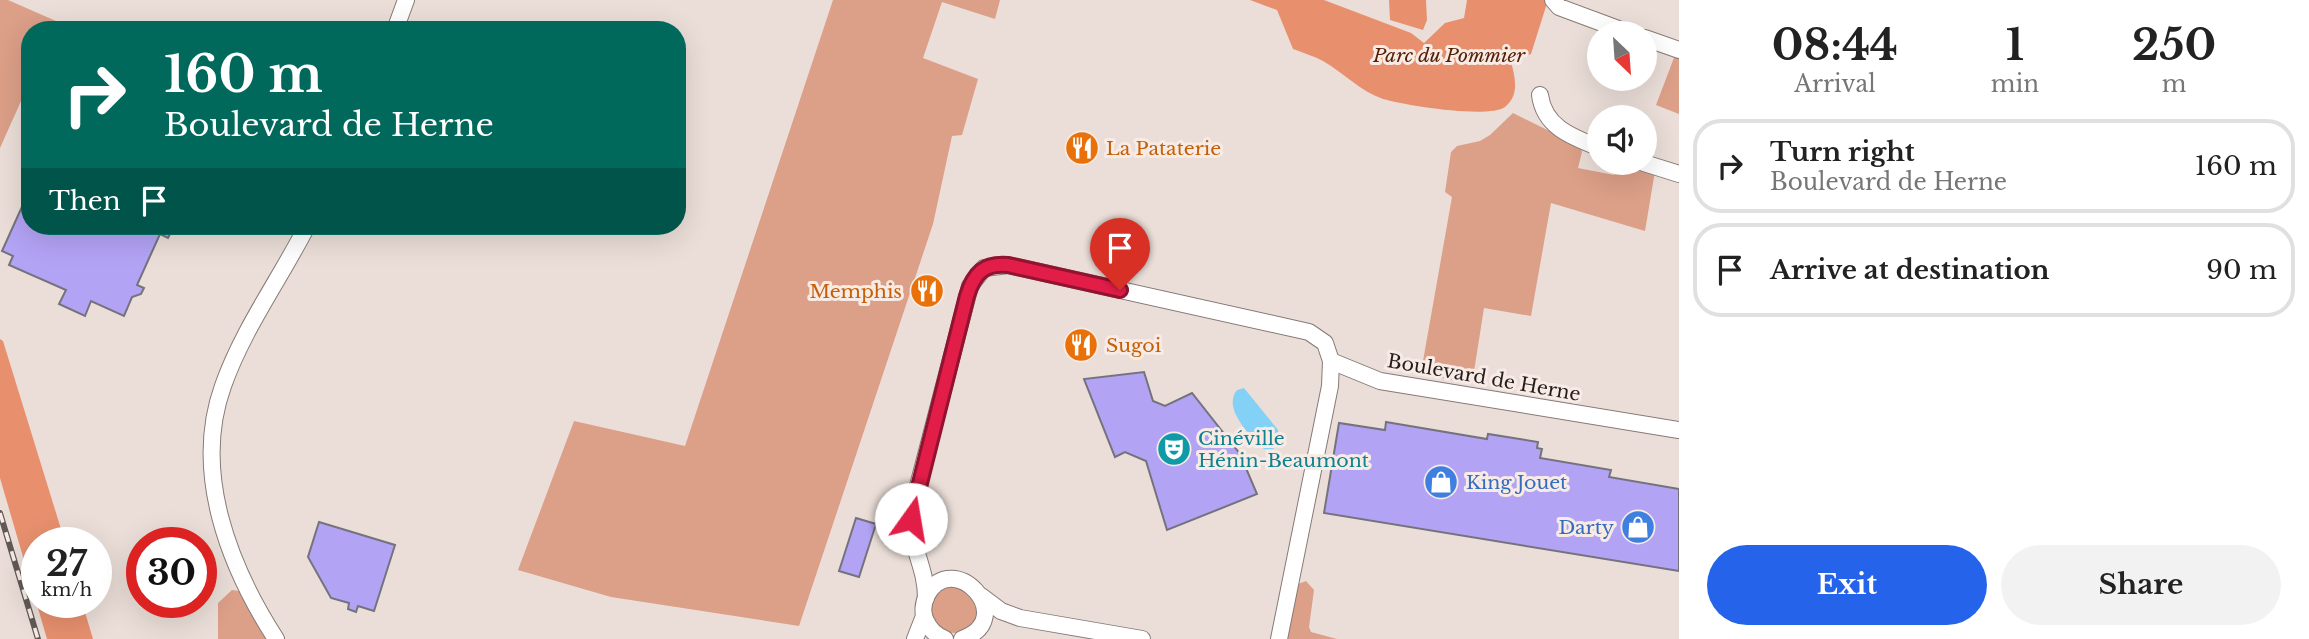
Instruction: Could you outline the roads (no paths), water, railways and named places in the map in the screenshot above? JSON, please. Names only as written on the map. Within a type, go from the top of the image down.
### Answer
[{"type":"street","points":[[398,21],[406,0]]},
{"type":"street","points":[[1553,0],[1559,7],[1597,21]]},
{"type":"street","points":[[1657,42],[1679,50]]},
{"type":"street","points":[[1540,95],[1547,119],[1576,139],[1587,143]]},
{"type":"street","points":[[1657,167],[1679,174]]},
{"type":"street","points":[[275,639],[231,554],[216,500],[212,427],[223,385],[249,328],[302,235]]},
{"type":"street","name":"Boulevard de Herne","points":[[915,639],[924,616],[926,598],[924,575],[911,533],[914,505],[967,296],[974,278],[984,268],[1008,265],[1309,332],[1325,343],[1331,360],[1380,381],[1679,430]]},
{"type":"street","points":[[1279,639],[1328,393],[1331,360]]},
{"type":"street","points":[[918,559],[931,570],[950,579],[968,583],[1001,611],[1020,618],[1142,639]]},
{"type":"street","points":[[926,598],[936,585],[950,579]]},
{"type":"street","points":[[971,635],[985,612],[981,596]]},
{"type":"street","points":[[924,616],[932,631],[942,639]]},
{"type":"street","points":[[971,635],[1020,618]]},
{"type":"water","points":[[1244,388],[1278,430],[1279,443],[1273,449],[1264,449],[1245,429],[1235,413],[1233,397],[1237,390]]},
{"type":"railway","points":[[0,513],[38,639]]},
{"type":"place","name":"La Pataterie","points":[[1082,148]]},
{"type":"place","name":"Memphis","points":[[927,291]]},
{"type":"place","name":"Sugoi","points":[[1081,345]]},
{"type":"place","name":"Cinéville Hénin-Beaumont","points":[[1174,449]]},
{"type":"place","name":"King Jouet","points":[[1441,482]]},
{"type":"place","name":"Darty","points":[[1638,527]]},
{"type":"park label","name":"Parc du Pommier","points":[[1449,55]]}]
